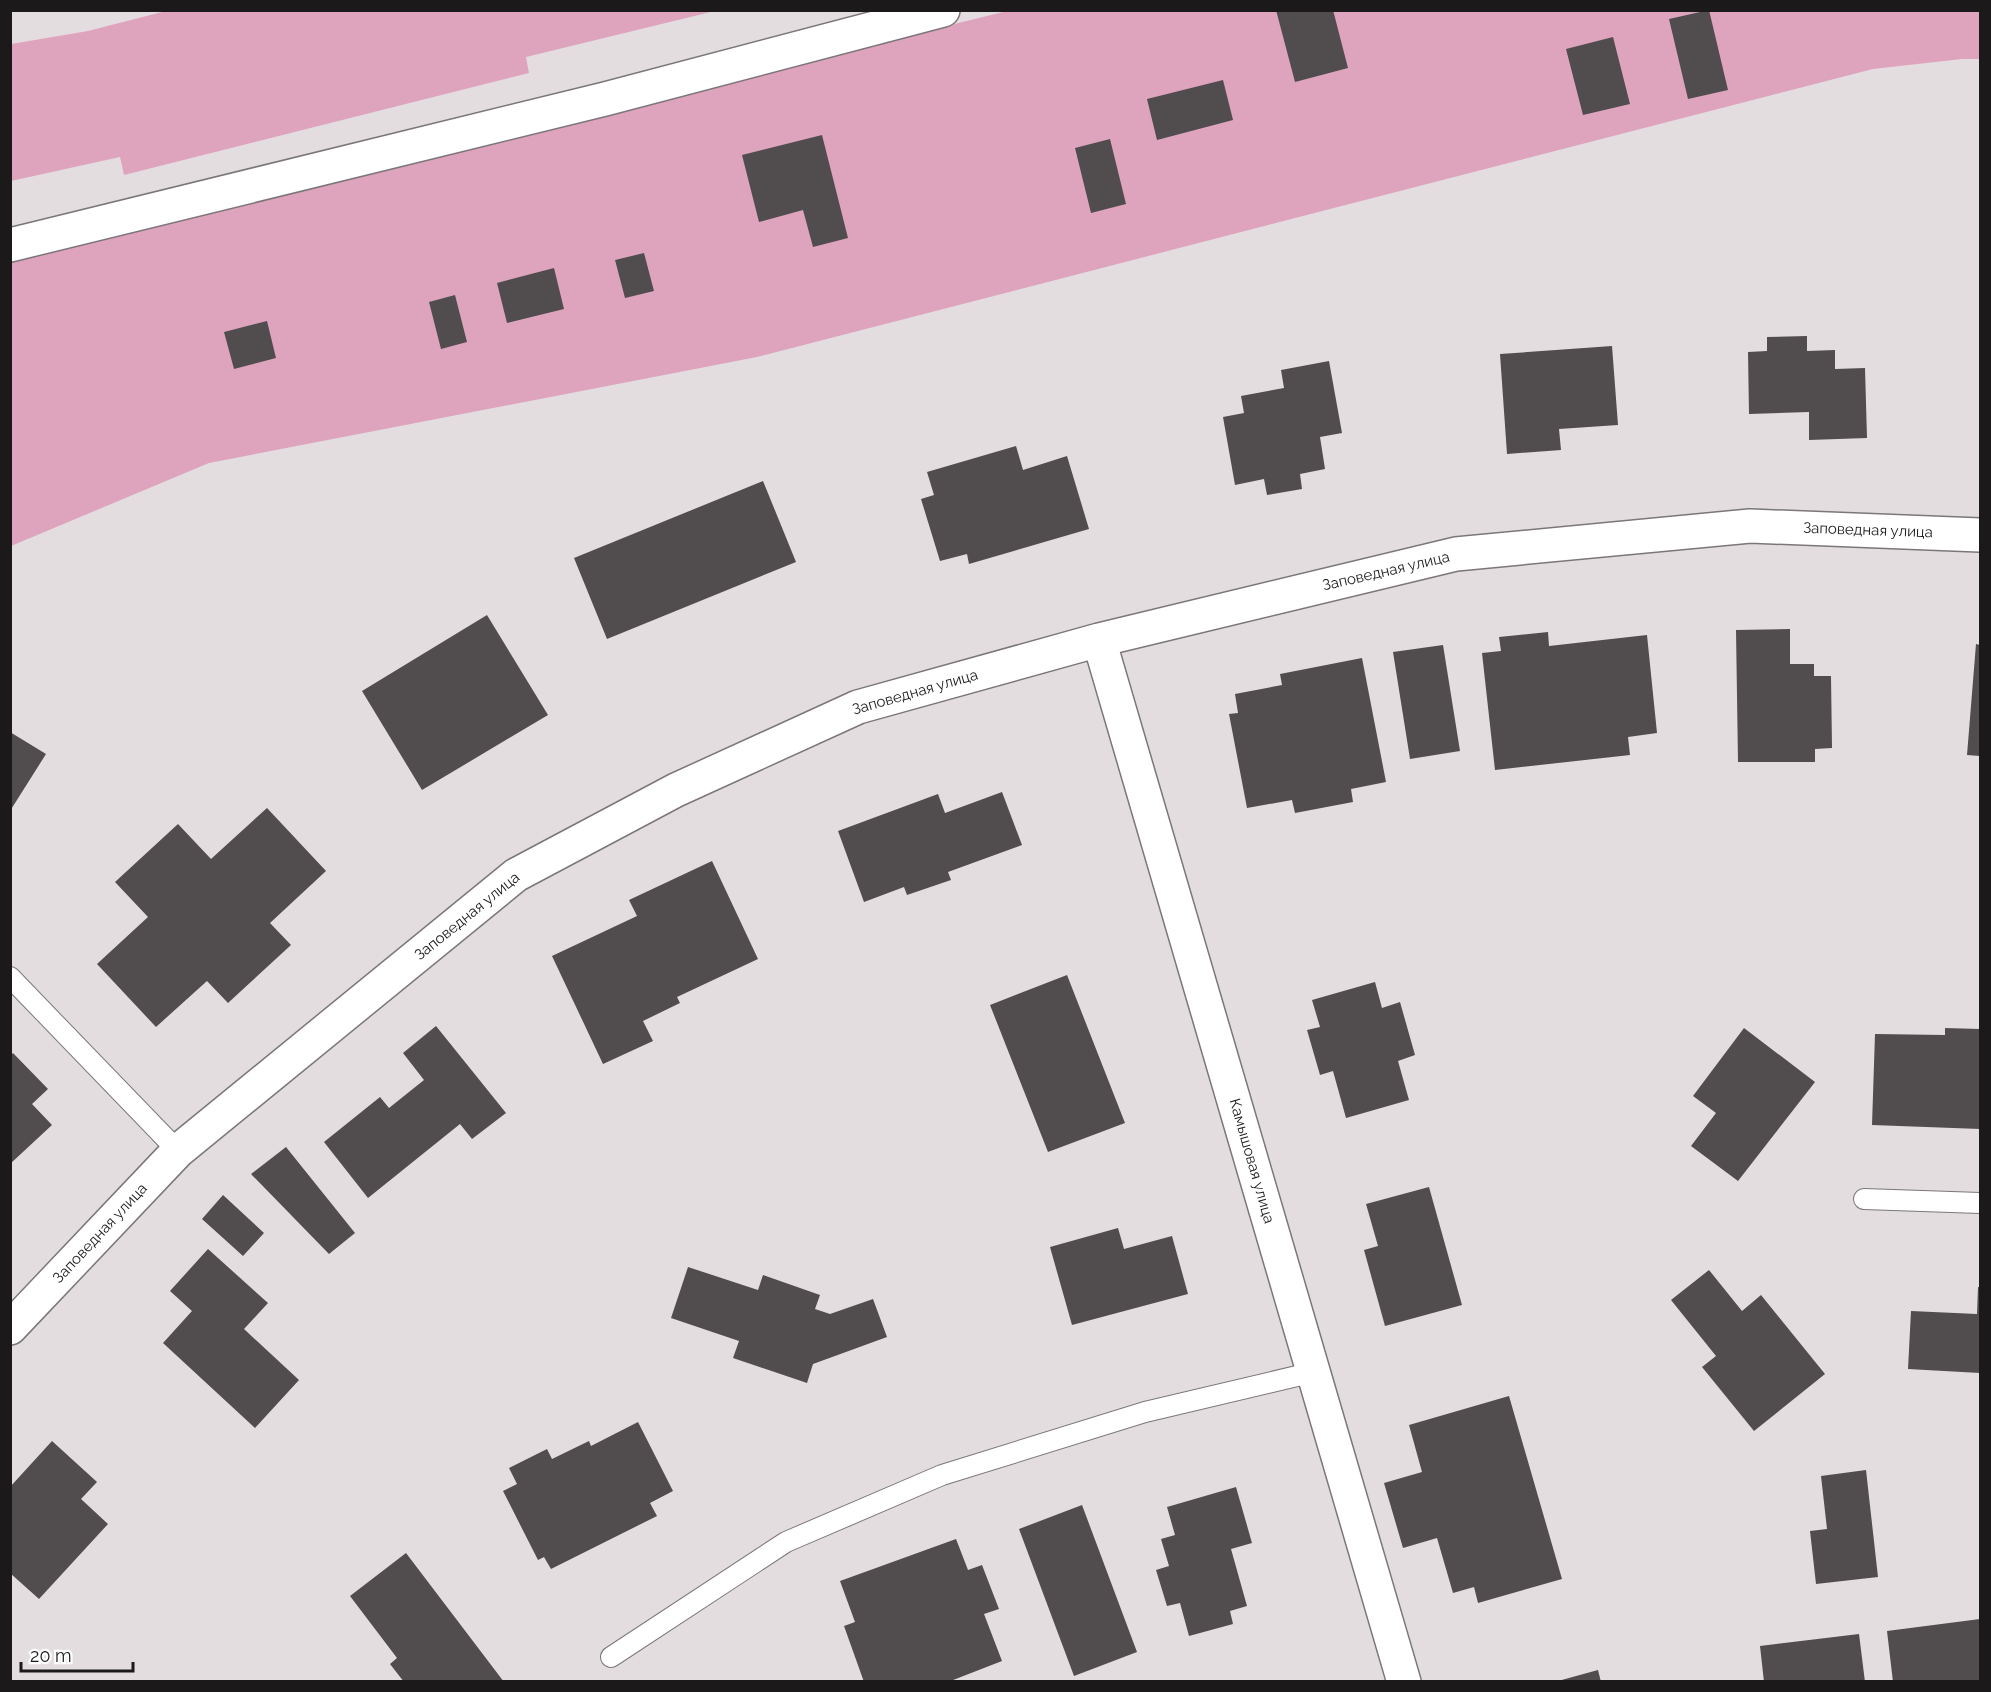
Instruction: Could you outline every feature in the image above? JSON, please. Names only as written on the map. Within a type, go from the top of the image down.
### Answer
[{"type":"street","points":[[10,245],[605,99],[943,10]]},
{"type":"street","name":"Заповедная улица","points":[[10,1328],[178,1151],[516,875],[676,790],[858,707],[1099,640],[1456,554],[1750,526],[1980,534]]},
{"type":"street","name":"Камышовая улица","points":[[1099,640],[1404,1682]]},
{"type":"lane","points":[[10,977],[178,1151]]},
{"type":"lane","points":[[1864,1198],[1980,1203]]},
{"type":"lane","points":[[611,1657],[786,1542],[942,1474],[1145,1412],[1314,1372]]},
{"type":"shaded area","points":[[166,11],[715,11],[526,57],[529,73],[124,175],[120,157],[11,181],[11,44],[88,31]]},
{"type":"shaded area","points":[[1007,11],[1980,11],[1980,59],[1873,69],[757,357],[209,463],[11,546],[10,257]]},
{"type":"building","points":[[1276,10],[1333,10],[1348,68],[1295,82]]},
{"type":"building","points":[[1709,10],[1728,90],[1688,99],[1669,19]]},
{"type":"building","points":[[1613,37],[1630,104],[1583,115],[1566,49]]},
{"type":"building","points":[[1223,80],[1233,120],[1157,140],[1147,99]]},
{"type":"building","points":[[822,135],[848,238],[813,247],[803,210],[759,222],[742,155]]},
{"type":"building","points":[[1110,139],[1126,204],[1091,213],[1075,148]]},
{"type":"building","points":[[644,253],[654,291],[625,298],[615,260]]},
{"type":"building","points":[[554,268],[564,309],[507,323],[497,283]]},
{"type":"building","points":[[455,295],[467,342],[441,349],[429,302]]},
{"type":"building","points":[[267,321],[276,358],[234,369],[224,332]]},
{"type":"building","points":[[1807,336],[1807,351],[1835,350],[1835,369],[1865,368],[1867,438],[1809,440],[1809,412],[1749,414],[1748,352],[1767,351],[1767,337]]},
{"type":"building","points":[[1612,346],[1618,425],[1559,429],[1561,450],[1507,454],[1500,354]]},
{"type":"building","points":[[1329,361],[1342,433],[1320,437],[1325,469],[1300,474],[1302,489],[1267,495],[1264,479],[1235,485],[1223,417],[1244,413],[1241,396],[1284,388],[1281,370]]},
{"type":"building","points":[[1016,446],[1023,470],[1067,456],[1089,529],[969,564],[967,554],[940,561],[921,499],[934,495],[927,472]]},
{"type":"building","points":[[763,481],[796,562],[607,639],[574,558]]},
{"type":"building","points":[[487,615],[548,715],[422,790],[362,691]]},
{"type":"building","points":[[1790,629],[1790,664],[1814,664],[1814,676],[1831,676],[1832,748],[1815,749],[1815,762],[1738,762],[1736,630]]},
{"type":"building","points":[[1548,632],[1549,646],[1647,635],[1657,733],[1628,737],[1630,755],[1495,770],[1482,653],[1501,651],[1499,637]]},
{"type":"building","points":[[1976,644],[1980,645],[1980,756],[1967,755]]},
{"type":"building","points":[[1443,645],[1460,751],[1410,759],[1393,652]]},
{"type":"building","points":[[1362,658],[1386,782],[1351,789],[1353,802],[1295,813],[1292,800],[1247,808],[1229,714],[1238,713],[1235,694],[1282,685],[1280,674]]},
{"type":"building","points":[[10,732],[46,754],[10,811]]},
{"type":"building","points":[[1002,792],[1022,845],[948,872],[951,880],[907,895],[904,887],[864,902],[838,831],[938,794],[945,813]]},
{"type":"building","points":[[267,808],[326,871],[270,923],[291,945],[228,1003],[207,981],[156,1027],[97,964],[148,917],[115,882],[178,824],[211,859]]},
{"type":"building","points":[[712,861],[758,959],[677,997],[680,1003],[643,1021],[653,1041],[603,1064],[552,956],[637,916],[629,900]]},
{"type":"building","points":[[1067,975],[1125,1123],[1048,1152],[990,1005]]},
{"type":"building","points":[[1375,982],[1382,1008],[1400,1002],[1415,1055],[1398,1061],[1409,1100],[1346,1118],[1333,1071],[1320,1075],[1307,1030],[1320,1027],[1312,1000]]},
{"type":"building","points":[[436,1026],[506,1113],[472,1139],[460,1124],[368,1198],[324,1142],[380,1097],[389,1108],[424,1080],[403,1053]]},
{"type":"building","points":[[1744,1028],[1815,1082],[1738,1181],[1691,1146],[1716,1113],[1693,1096]]},
{"type":"building","points":[[1945,1028],[1980,1029],[1980,1129],[1872,1125],[1875,1034],[1945,1035]]},
{"type":"building","points":[[13,1053],[48,1089],[32,1104],[52,1125],[10,1164],[10,1056]]},
{"type":"building","points":[[286,1147],[355,1233],[329,1254],[251,1174]]},
{"type":"building","points":[[1429,1187],[1462,1305],[1385,1326],[1364,1250],[1378,1246],[1366,1204]]},
{"type":"building","points":[[223,1195],[264,1233],[243,1256],[202,1219]]},
{"type":"building","points":[[1118,1228],[1124,1249],[1172,1236],[1188,1294],[1072,1325],[1050,1247]]},
{"type":"building","points":[[208,1249],[268,1303],[244,1329],[299,1380],[255,1428],[163,1343],[192,1311],[170,1291]]},
{"type":"building","points":[[688,1267],[758,1290],[763,1275],[820,1295],[815,1309],[830,1314],[873,1299],[887,1337],[813,1364],[807,1383],[733,1358],[739,1341],[671,1318]]},
{"type":"building","points":[[1709,1270],[1742,1311],[1761,1295],[1825,1374],[1754,1431],[1702,1367],[1716,1356],[1671,1300]]},
{"type":"building","points":[[1978,1287],[1980,1287],[1980,1373],[1908,1369],[1911,1311],[1977,1314]]},
{"type":"building","points":[[1509,1396],[1562,1579],[1478,1603],[1474,1587],[1453,1593],[1437,1538],[1403,1548],[1384,1483],[1422,1472],[1409,1425]]},
{"type":"building","points":[[638,1422],[673,1491],[650,1503],[657,1516],[551,1569],[544,1557],[538,1560],[503,1491],[517,1484],[509,1468],[547,1449],[552,1459],[589,1441],[591,1446]]},
{"type":"building","points":[[52,1441],[97,1482],[81,1499],[108,1524],[39,1599],[10,1573],[10,1487]]},
{"type":"building","points":[[1866,1470],[1878,1577],[1816,1584],[1810,1531],[1827,1529],[1821,1476]]},
{"type":"building","points":[[1236,1487],[1252,1543],[1231,1549],[1247,1606],[1230,1611],[1233,1624],[1189,1636],[1180,1603],[1167,1606],[1156,1570],[1169,1566],[1161,1539],[1175,1535],[1167,1507]]},
{"type":"building","points":[[1082,1505],[1137,1652],[1074,1676],[1019,1529]]},
{"type":"building","points":[[956,1539],[968,1570],[982,1565],[999,1609],[984,1614],[1002,1661],[948,1682],[864,1682],[844,1626],[855,1622],[840,1581]]},
{"type":"building","points":[[406,1553],[504,1682],[404,1682],[390,1664],[397,1658],[350,1596]]},
{"type":"building","points":[[1980,1619],[1980,1680],[1893,1682],[1887,1631]]},
{"type":"building","points":[[1859,1634],[1865,1682],[1764,1682],[1760,1646]]},
{"type":"building","points":[[1598,1670],[1601,1682],[1558,1682],[1558,1681]]}]
